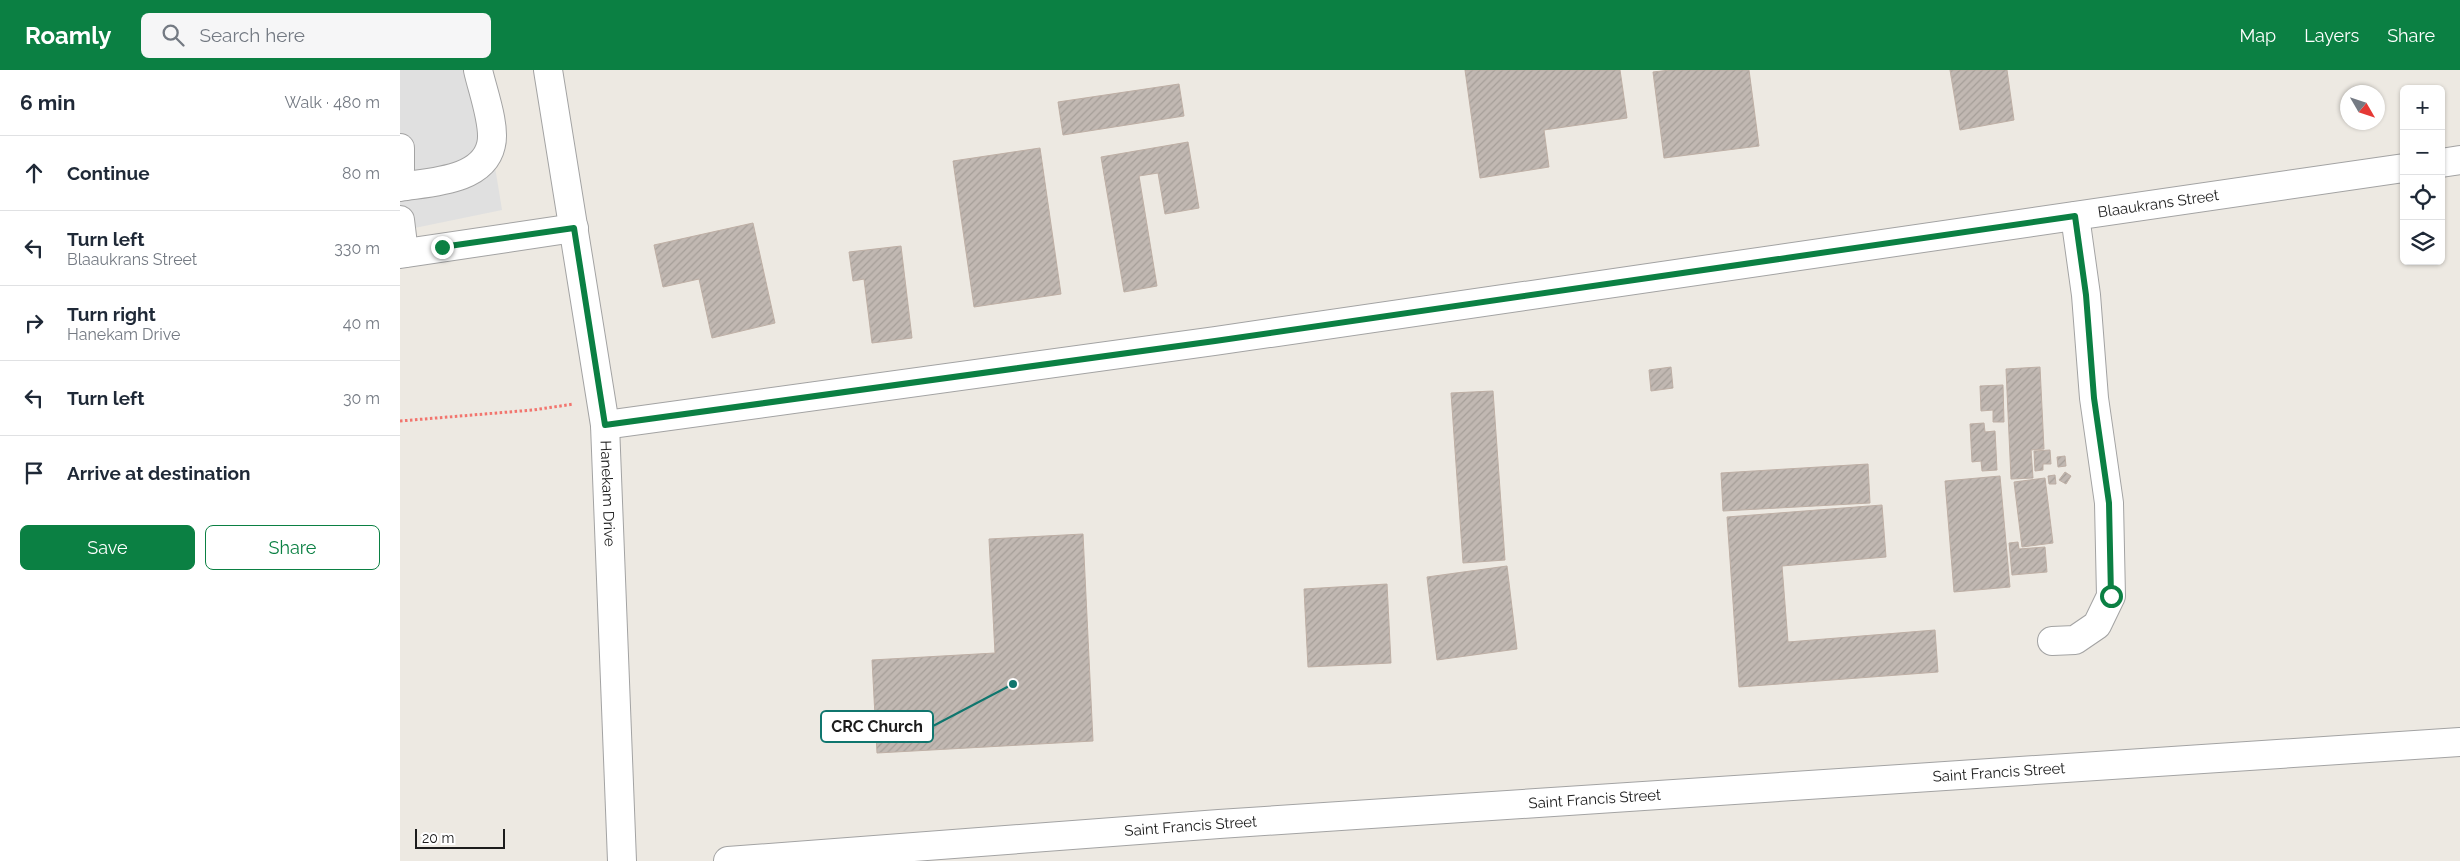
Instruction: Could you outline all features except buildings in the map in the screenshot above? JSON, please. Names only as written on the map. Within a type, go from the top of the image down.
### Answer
[{"type":"street","points":[[400,187],[432,182],[473,171],[485,159],[492,144],[491,126],[478,70]]},
{"type":"street","name":"Hanekam Drive","points":[[548,70],[603,413],[622,861]]},
{"type":"street","points":[[400,148],[400,170]]},
{"type":"street","points":[[2445,162],[2460,160]]},
{"type":"street","name":"Blaaukrans Street","points":[[603,413],[1215,341],[2400,169]]},
{"type":"street","points":[[2052,641],[2075,640],[2097,625],[2111,596],[2109,503],[2094,398],[2086,295],[2075,216]]},
{"type":"street","points":[[400,220],[402,254],[574,228]]},
{"type":"street","name":"Saint Francis Street","points":[[728,861],[1239,822],[2460,742]]},
{"type":"path","points":[[400,421],[532,410],[603,413]]},
{"type":"shaded area","points":[[400,70],[479,70],[502,210],[400,231]]},
{"type":"place","name":"CRC Church","points":[[1013,684]]},
{"type":"route","points":[[442,247],[574,228],[605,425],[1215,341],[2075,216],[2080,267],[2086,295],[2094,398],[2109,503],[2111,596]]}]
